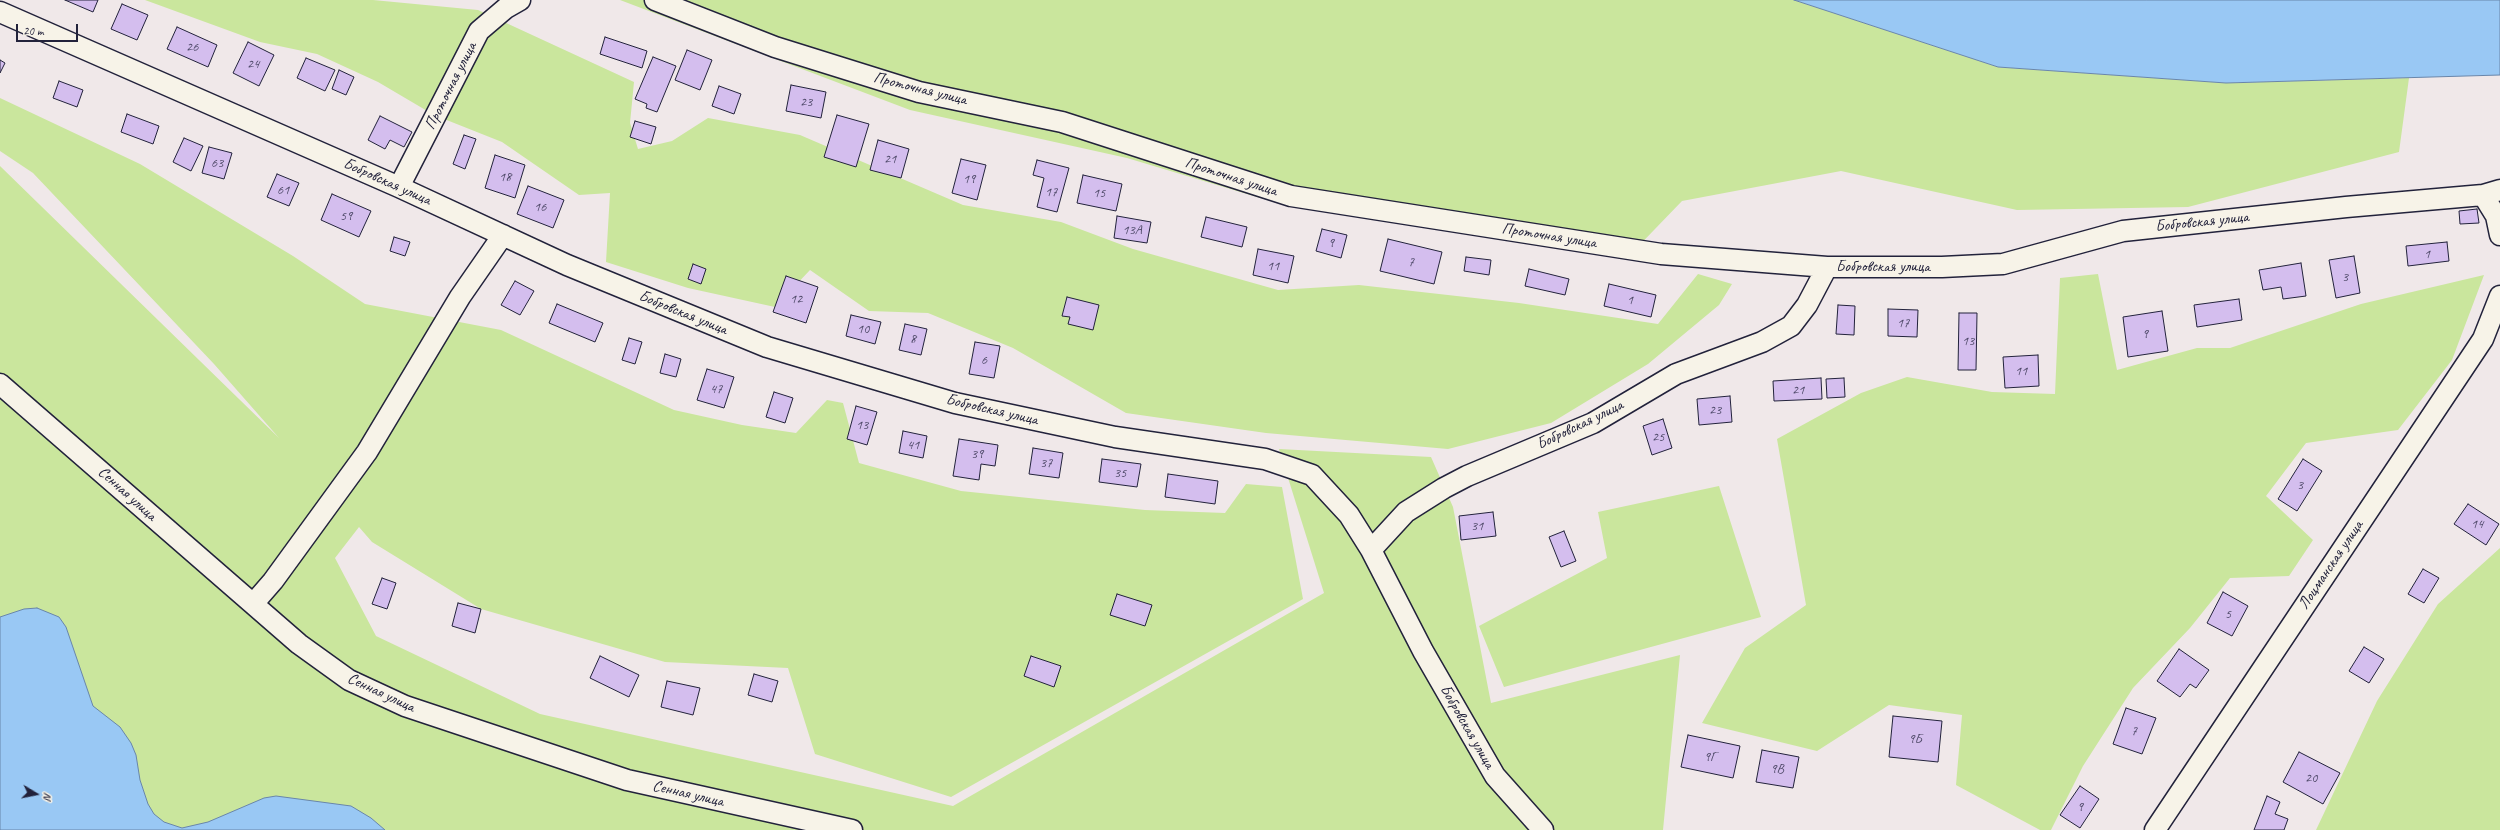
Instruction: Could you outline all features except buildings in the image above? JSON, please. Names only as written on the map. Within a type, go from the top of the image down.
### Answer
[{"type":"street","name":"Проточная улица","points":[[398,187],[479,31],[506,8],[520,0]]},
{"type":"street","name":"Проточная улица","points":[[655,0],[774,47],[919,92],[1062,122],[1291,196],[1661,254],[1827,266]]},
{"type":"street","name":"Бобровская улица","points":[[0,12],[398,187],[567,266],[767,346],[955,404],[1115,437],[1265,459],[1312,475],[1349,515],[1371,550],[1423,651],[1495,776],[1543,830]]},
{"type":"street","name":"Бобровская улица","points":[[1371,550],[1406,512],[1444,488],[1467,476],[1593,423],[1676,374],[1762,342],[1791,326],[1807,304],[1827,266],[1942,267],[2003,264],[2123,231],[2492,193]]},
{"type":"street","points":[[2492,193],[2500,235]]},
{"type":"street","points":[[253,604],[273,581],[367,452],[460,297],[503,236]]},
{"type":"street","name":"Лоцманская улица","points":[[2155,830],[2483,339],[2500,296]]},
{"type":"street","name":"Сенная улица","points":[[0,384],[300,644],[349,680],[405,706],[627,780],[852,830]]},
{"type":"green space","points":[[145,0],[373,0],[478,10],[634,82],[630,123],[638,149],[672,141],[708,118],[800,135],[963,205],[1061,222],[1133,249],[1278,290],[1359,285],[1519,303],[1658,324],[1698,274],[1732,284],[1719,305],[1648,364],[1551,423],[1448,449],[1266,433],[1126,413],[1013,348],[928,313],[869,311],[810,270],[775,307],[688,288],[606,262],[610,193],[579,195],[502,142],[434,115],[378,82],[317,54],[260,42]]},
{"type":"green space","points":[[620,0],[1794,0],[1998,67],[2226,83],[2409,78],[2399,152],[2188,207],[2017,210],[1841,171],[1682,201],[1627,258],[1287,206],[1127,158],[910,110]]},
{"type":"green space","points":[[0,98],[140,164],[293,256],[365,304],[501,330],[674,410],[742,425],[796,433],[827,400],[843,403],[859,463],[961,491],[1145,510],[1225,513],[1246,484],[1282,487],[1303,599],[951,797],[815,754],[788,668],[665,662],[481,609],[372,542],[359,527],[335,558],[376,636],[540,714],[953,806],[1324,593],[1279,449],[1431,457],[1453,507],[1491,703],[1680,655],[1663,830],[0,830],[0,166],[279,438],[214,364],[33,173],[0,151]]},
{"type":"green space","points":[[2098,274],[2117,370],[2197,348],[2230,348],[2361,304],[2484,275],[2452,360],[2398,430],[2306,443],[2266,496],[2313,540],[2289,576],[2230,578],[2190,628],[2133,688],[2083,766],[2051,830],[2040,830],[1956,785],[1962,715],[1889,705],[1817,751],[1702,723],[1745,648],[1806,605],[1777,439],[1861,393],[1907,377],[1992,392],[2055,394],[2060,278]]},
{"type":"green space","points":[[1719,486],[1761,617],[1504,687],[1479,626],[1607,558],[1598,512]]},
{"type":"green space","points":[[2500,548],[2500,830],[2316,830],[2377,701],[2438,604]]},
{"type":"water","points":[[1794,0],[2500,0],[2500,75],[2226,83],[1998,67]]},
{"type":"water","points":[[37,608],[59,617],[66,627],[93,706],[120,727],[131,743],[136,755],[140,780],[148,804],[154,814],[164,822],[182,828],[208,822],[264,798],[276,796],[351,806],[371,818],[385,830],[0,830],[0,617],[24,609]]}]
